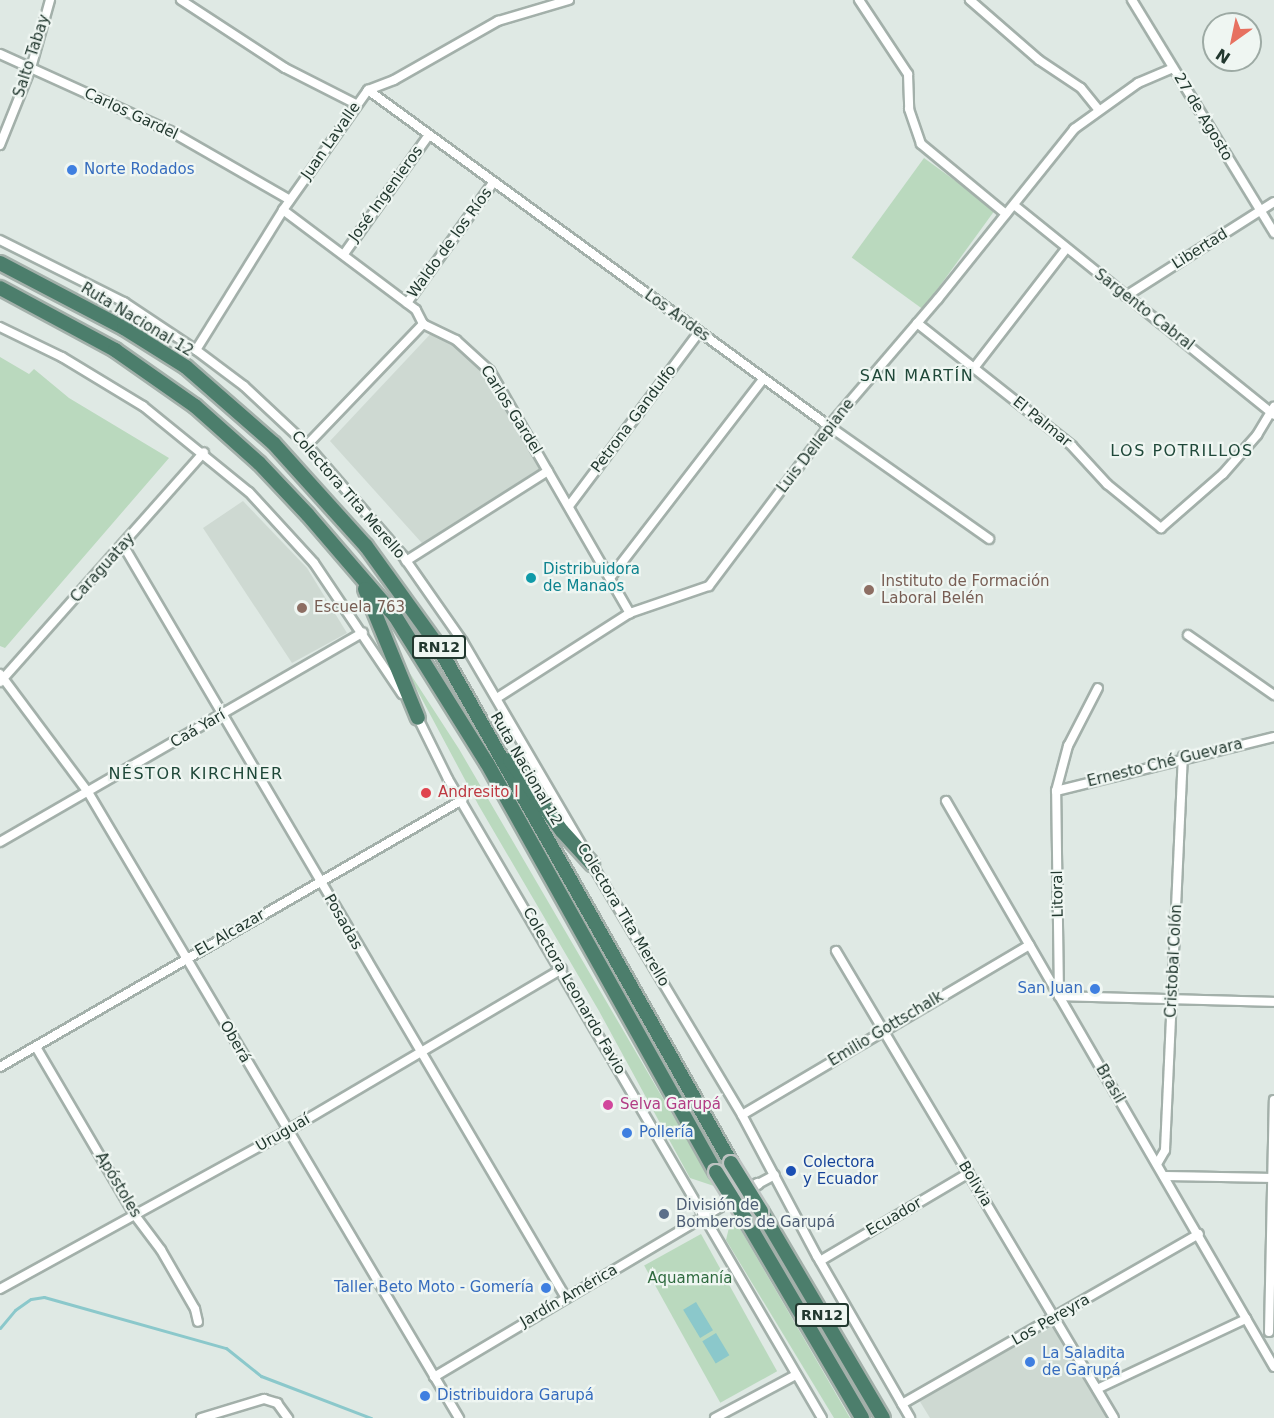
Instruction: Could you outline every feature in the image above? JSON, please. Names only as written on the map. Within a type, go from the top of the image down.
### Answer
[{"type":"highway","name":"Ruta Nacional 12","points":[[0,263],[124,328],[186,367],[274,444],[329,501],[409,602],[731,1163],[883,1418]]},
{"type":"highway","name":"Ruta Nacional 12","points":[[0,288],[115,350],[195,406],[259,463],[351,563],[430,667],[716,1172],[862,1418]]},
{"type":"highway","points":[[351,563],[386,633],[418,718]]},
{"type":"highway","points":[[472,709],[562,831],[592,864]]},
{"type":"street","name":"Salto Tabay","points":[[0,145],[31,69],[50,0]]},
{"type":"street","points":[[181,0],[285,68],[356,104]]},
{"type":"street","name":"Juan Lavalle","points":[[196,350],[283,210],[368,90],[394,80],[498,21],[569,0]]},
{"type":"street","points":[[860,0],[908,74],[909,109],[921,144],[1006,214]]},
{"type":"street","points":[[970,0],[1039,60],[1081,88],[1098,109]]},
{"type":"street","name":"27 de Agosto","points":[[1132,0],[1274,233]]},
{"type":"street","name":"Carlos Gardel","points":[[0,54],[170,131],[290,200]]},
{"type":"street","name":"Luis Dellepiane","points":[[496,698],[630,613],[709,586],[829,426],[917,323],[1074,129],[1098,109],[1138,83],[1173,68]]},
{"type":"street","name":"Los Andes","points":[[368,90],[763,379],[989,539]]},
{"type":"street","name":"José Ingenieros","points":[[344,254],[429,135]]},
{"type":"street","name":"Waldo de los Ríos","points":[[407,303],[494,183]]},
{"type":"street","name":"Libertad","points":[[1126,296],[1274,202]]},
{"type":"street","name":"Sargento Cabral","points":[[1014,205],[1066,249],[1273,411]]},
{"type":"street","name":"Carlos Gardel","points":[[283,210],[407,303],[423,324],[456,340],[490,371],[630,613]]},
{"type":"street","name":"Colectora Tita Merello","points":[[0,240],[124,302],[196,350],[244,386],[307,445],[406,561],[496,698],[742,1115],[820,1261],[910,1418]]},
{"type":"street","points":[[974,368],[1066,249]]},
{"type":"street","name":"El Palmar","points":[[917,323],[1072,446],[1107,484],[1161,528],[1224,474],[1257,435],[1273,411]]},
{"type":"street","points":[[307,445],[423,324]]},
{"type":"street","points":[[0,327],[62,357],[144,405],[204,452],[249,492],[308,556],[363,632]]},
{"type":"street","name":"Petrona Gandulfo","points":[[569,506],[699,332]]},
{"type":"street","points":[[610,578],[763,379]]},
{"type":"street","name":"Caraguatay","points":[[2,677],[123,545],[204,452]]},
{"type":"street","points":[[406,561],[548,471]]},
{"type":"street","name":"Posadas","points":[[123,545],[418,1051],[566,1298]]},
{"type":"street","name":"Caá Yarí","points":[[0,842],[363,632]]},
{"type":"street","name":"Colectora Leonardo Favio","points":[[363,632],[418,718],[462,800],[822,1418]]},
{"type":"street","points":[[1188,635],[1274,695]]},
{"type":"street","name":"Oberá","points":[[2,677],[88,792],[287,1131],[362,1249],[459,1418]]},
{"type":"street","name":"Litoral","points":[[1059,996],[1056,791],[1068,746],[1098,688]]},
{"type":"street","name":"Ernesto Ché Guevara","points":[[1056,791],[1184,756],[1274,737]]},
{"type":"street","name":"Cristobal Colón","points":[[1157,1164],[1165,1150],[1184,756]]},
{"type":"street","name":"EL Alcazar","points":[[0,1067],[462,800]]},
{"type":"street","name":"Brasil","points":[[946,801],[1274,1367]]},
{"type":"street","name":"Emilio Gottschalk","points":[[742,1115],[1030,945]]},
{"type":"street","name":"Bolivia","points":[[836,951],[1114,1418]]},
{"type":"street","name":"Uruguaí","points":[[0,1289],[287,1131],[418,1051],[562,969]]},
{"type":"street","points":[[1059,996],[1274,1002]]},
{"type":"street","name":"Apóstoles","points":[[36,1047],[134,1214],[161,1250],[195,1310],[198,1322]]},
{"type":"street","points":[[1254,1331],[1272,1332],[1274,1100]]},
{"type":"street","name":"Ecuador","points":[[820,1261],[969,1173]]},
{"type":"street","points":[[724,1205],[775,1175]]},
{"type":"street","points":[[1164,1176],[1273,1178]]},
{"type":"street","name":"Jardín América","points":[[434,1377],[724,1205]]},
{"type":"street","name":"Los Pereyra","points":[[902,1404],[1199,1234]]},
{"type":"street","points":[[1097,1389],[1246,1319]]},
{"type":"street","points":[[715,1418],[796,1375]]},
{"type":"street","points":[[201,1418],[264,1399],[277,1403],[288,1418]]},
{"type":"shaded area","points":[[436,328],[482,370],[548,478],[430,552],[330,441]]},
{"type":"shaded area","points":[[243,501],[307,568],[347,633],[292,663],[203,528]]},
{"type":"shaded area","name":"La Saladita de Garupá","points":[[1052,1324],[1107,1418],[930,1418],[919,1400]]},
{"type":"green space","points":[[924,158],[995,210],[923,309],[852,258]]},
{"type":"green space","points":[[0,357],[29,374],[34,369],[69,398],[169,458],[5,648],[0,646]]},
{"type":"green space","points":[[400,658],[459,749],[714,1186],[690,1178],[599,1011],[479,806]]},
{"type":"green space","points":[[732,1215],[850,1418],[834,1418],[726,1240]]},
{"type":"green space","name":"Aquamanía","points":[[701,1234],[777,1371],[720,1403],[644,1266]]},
{"type":"water","points":[[696,1302],[713,1330],[700,1338],[683,1310]]},
{"type":"water","points":[[716,1333],[729,1355],[716,1364],[702,1341]]},
{"type":"waterway","points":[[0,1328],[15,1310],[31,1299],[44,1297],[226,1348],[261,1376],[371,1418]]},
{"type":"place","name":"Norte Rodados","points":[[72,170]]},
{"type":"place","name":"Distribuidora de Manaos","points":[[531,578]]},
{"type":"place","name":"Instituto de Formación Laboral Belén","points":[[869,590]]},
{"type":"place","name":"Escuela 763","points":[[302,608]]},
{"type":"place","name":"Andresito I","points":[[426,793]]},
{"type":"place","name":"San Juan","points":[[1095,989]]},
{"type":"place","name":"Selva Garupá","points":[[608,1105]]},
{"type":"place","name":"Pollería","points":[[627,1133]]},
{"type":"place","name":"Colectora y Ecuador","points":[[791,1171]]},
{"type":"place","name":"División de Bomberos de Garupá","points":[[664,1214]]},
{"type":"place","name":"Taller Beto Moto - Gomería","points":[[546,1288]]},
{"type":"place","name":"La Saladita de Garupá","points":[[1030,1362]]},
{"type":"place","name":"Distribuidora Garupá","points":[[425,1396]]},
{"type":"district","name":"SAN MARTÍN","points":[[917,376]]},
{"type":"district","name":"LOS POTRILLOS","points":[[1182,451]]},
{"type":"district","name":"NÉSTOR KIRCHNER","points":[[196,774]]}]
